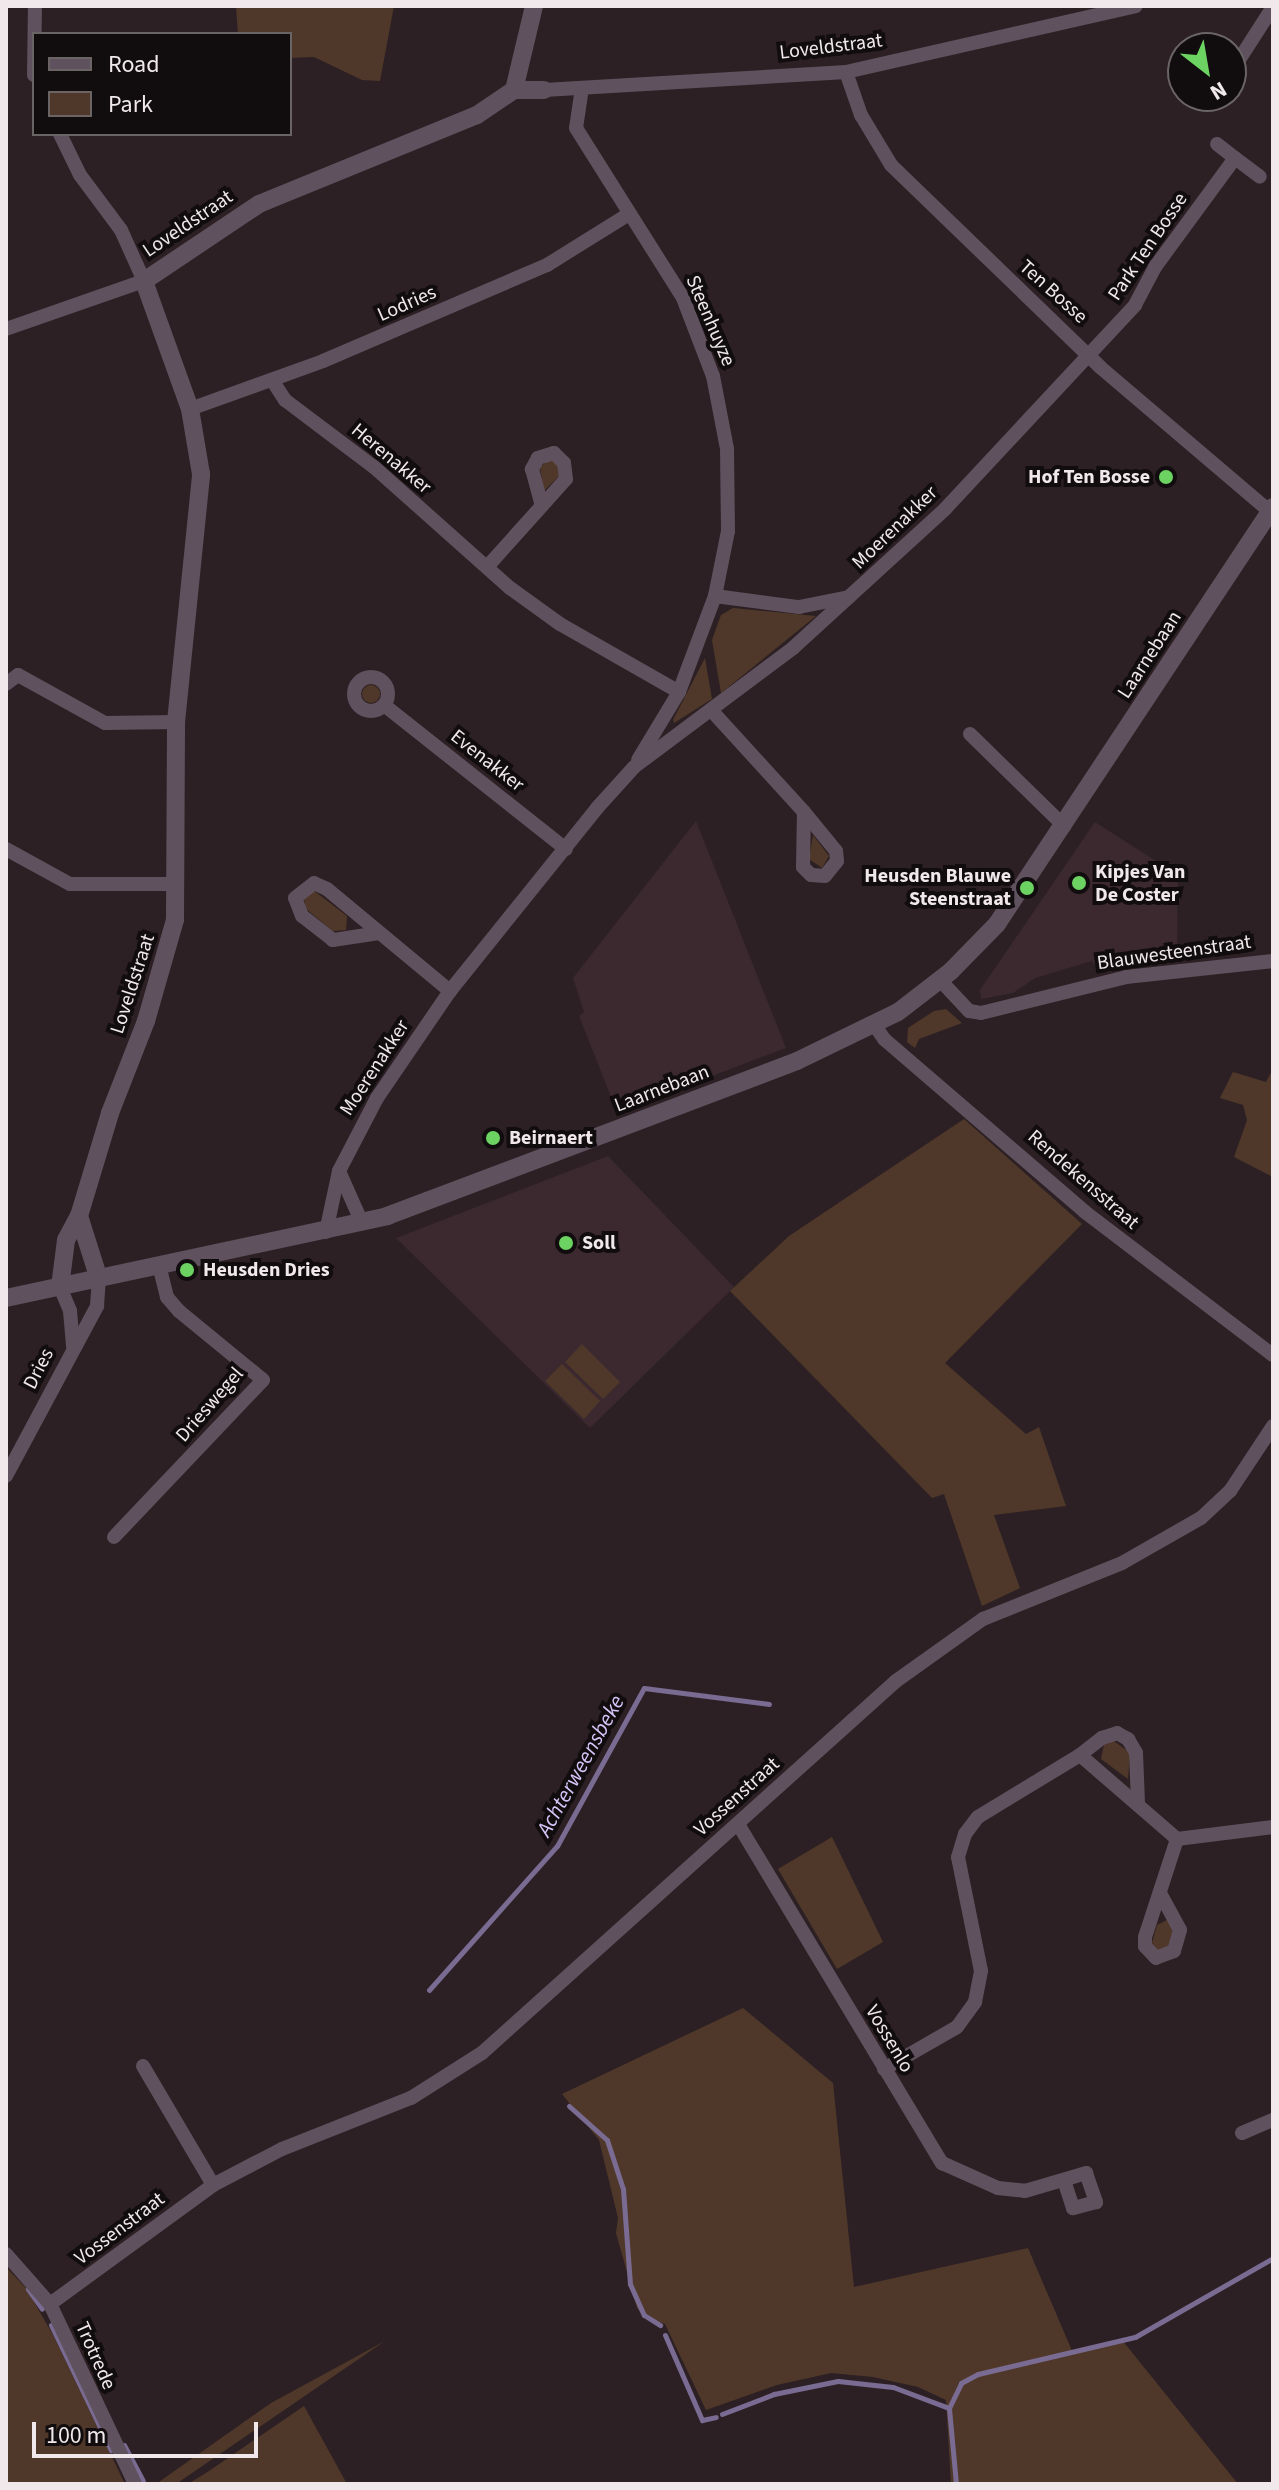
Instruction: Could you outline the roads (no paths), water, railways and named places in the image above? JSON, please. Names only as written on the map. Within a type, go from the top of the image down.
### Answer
[{"type":"street","points":[[35,6],[35,32]]},
{"type":"street","points":[[514,90],[534,6]]},
{"type":"street","name":"Loveldstraat","points":[[60,1287],[66,1240],[79,1216],[167,957],[176,884],[176,722],[201,474],[190,409],[144,281],[259,204],[477,115],[514,90],[846,72],[1136,6]]},
{"type":"street","points":[[1247,47],[1273,7]]},
{"type":"street","name":"Ten Bosse","points":[[846,72],[861,115],[891,165],[1088,354],[1272,511]]},
{"type":"street","name":"Steenhuyze","points":[[582,88],[576,128],[683,298],[722,412],[729,508],[715,596],[679,692],[634,767]]},
{"type":"street","points":[[6,329],[144,281],[121,230],[80,175],[61,136]]},
{"type":"street","points":[[1217,144],[1260,177]]},
{"type":"street","name":"Park Ten Bosse","points":[[1088,354],[1135,305],[1155,267],[1235,158]]},
{"type":"street","name":"Lodries","points":[[190,409],[272,380],[547,265],[629,214]]},
{"type":"street","name":"Moerenakker","points":[[326,1232],[339,1171],[377,1098],[450,991],[634,767],[711,710],[853,596],[945,509],[1088,354]]},
{"type":"street","name":"Herenakker","points":[[272,380],[285,400],[374,467],[487,567],[560,624],[679,692]]},
{"type":"street","points":[[487,567],[542,506]]},
{"type":"street","name":"Laarnebaan","points":[[6,1298],[362,1223],[772,1071],[875,1026],[945,985],[997,924],[1272,511]]},
{"type":"street","points":[[715,596],[799,607],[853,596]]},
{"type":"street","points":[[6,684],[18,675],[105,723],[176,722]]},
{"type":"street","name":"Evenakker","points":[[384,705],[566,849]]},
{"type":"street","points":[[711,710],[804,812]]},
{"type":"street","points":[[970,734],[1064,826]]},
{"type":"street","points":[[6,849],[70,884],[176,884]]},
{"type":"street","points":[[379,933],[333,940],[302,916],[295,898],[314,883],[379,933],[450,991]]},
{"type":"street","name":"Blauwesteenstraat","points":[[945,985],[969,1011],[994,1013],[1118,979],[1273,961]]},
{"type":"street","name":"Rendekensstraat","points":[[875,1026],[884,1039],[1085,1212],[1273,1355]]},
{"type":"street","points":[[339,1171],[362,1223]]},
{"type":"street","points":[[79,1216],[99,1279]]},
{"type":"street","name":"Drieswegel","points":[[114,1537],[263,1380],[179,1311],[167,1297],[159,1266]]},
{"type":"street","name":"Dries","points":[[6,1476],[97,1306],[99,1279]]},
{"type":"street","points":[[60,1287],[70,1311],[73,1348]]},
{"type":"street","name":"Vossenstraat","points":[[50,2304],[213,2185],[282,2149],[382,2111],[443,2080],[513,2027],[945,1642],[1017,1603],[1122,1563],[1201,1518],[1230,1491],[1273,1426]]},
{"type":"street","points":[[884,2069],[957,2027],[977,1998],[981,1971],[958,1857],[965,1834],[978,1817],[1080,1755],[1102,1738],[1117,1733],[1128,1739],[1136,1753],[1138,1803]]},
{"type":"street","points":[[1080,1755],[1177,1839],[1273,1827]]},
{"type":"street","name":"Vossenlo","points":[[738,1824],[942,2163],[998,2188],[1025,2191],[1064,2180]]},
{"type":"street","points":[[1160,1893],[1177,1839]]},
{"type":"street","points":[[143,2066],[213,2185]]},
{"type":"street","points":[[1242,2133],[1273,2120]]},
{"type":"street","name":"Trotrede","points":[[6,2254],[50,2304],[135,2484]]},
{"type":"waterway","name":"Achterweensbeke","points":[[429,1990],[557,1846],[644,1688],[769,1704]]},
{"type":"waterway","name":"Achterweensbeke","points":[[569,2106],[607,2140],[623,2189],[630,2284],[644,2315],[660,2325]]},
{"type":"waterway","points":[[956,2484],[949,2408],[961,2383],[978,2374],[1135,2337],[1273,2258]]},
{"type":"waterway","points":[[28,2289],[42,2309]]},
{"type":"waterway","points":[[51,2325],[111,2450]]},
{"type":"waterway","name":"Achterweensbeke","points":[[665,2335],[702,2420],[716,2417]]},
{"type":"waterway","name":"Achterweensbeke","points":[[722,2414],[774,2394],[838,2381],[893,2387],[949,2408]]},
{"type":"waterway","points":[[124,2445],[143,2480]]},
{"type":"place","name":"Hof Ten Bosse","points":[[1166,477]]},
{"type":"place","name":"Kipjes Van De Coster","points":[[1079,883]]},
{"type":"place","name":"Heusden Blauwe Steenstraat","points":[[1027,888]]},
{"type":"place","name":"Beirnaert","points":[[493,1138]]},
{"type":"place","name":"Soll","points":[[566,1243]]},
{"type":"place","name":"Heusden Dries","points":[[187,1270]]}]
